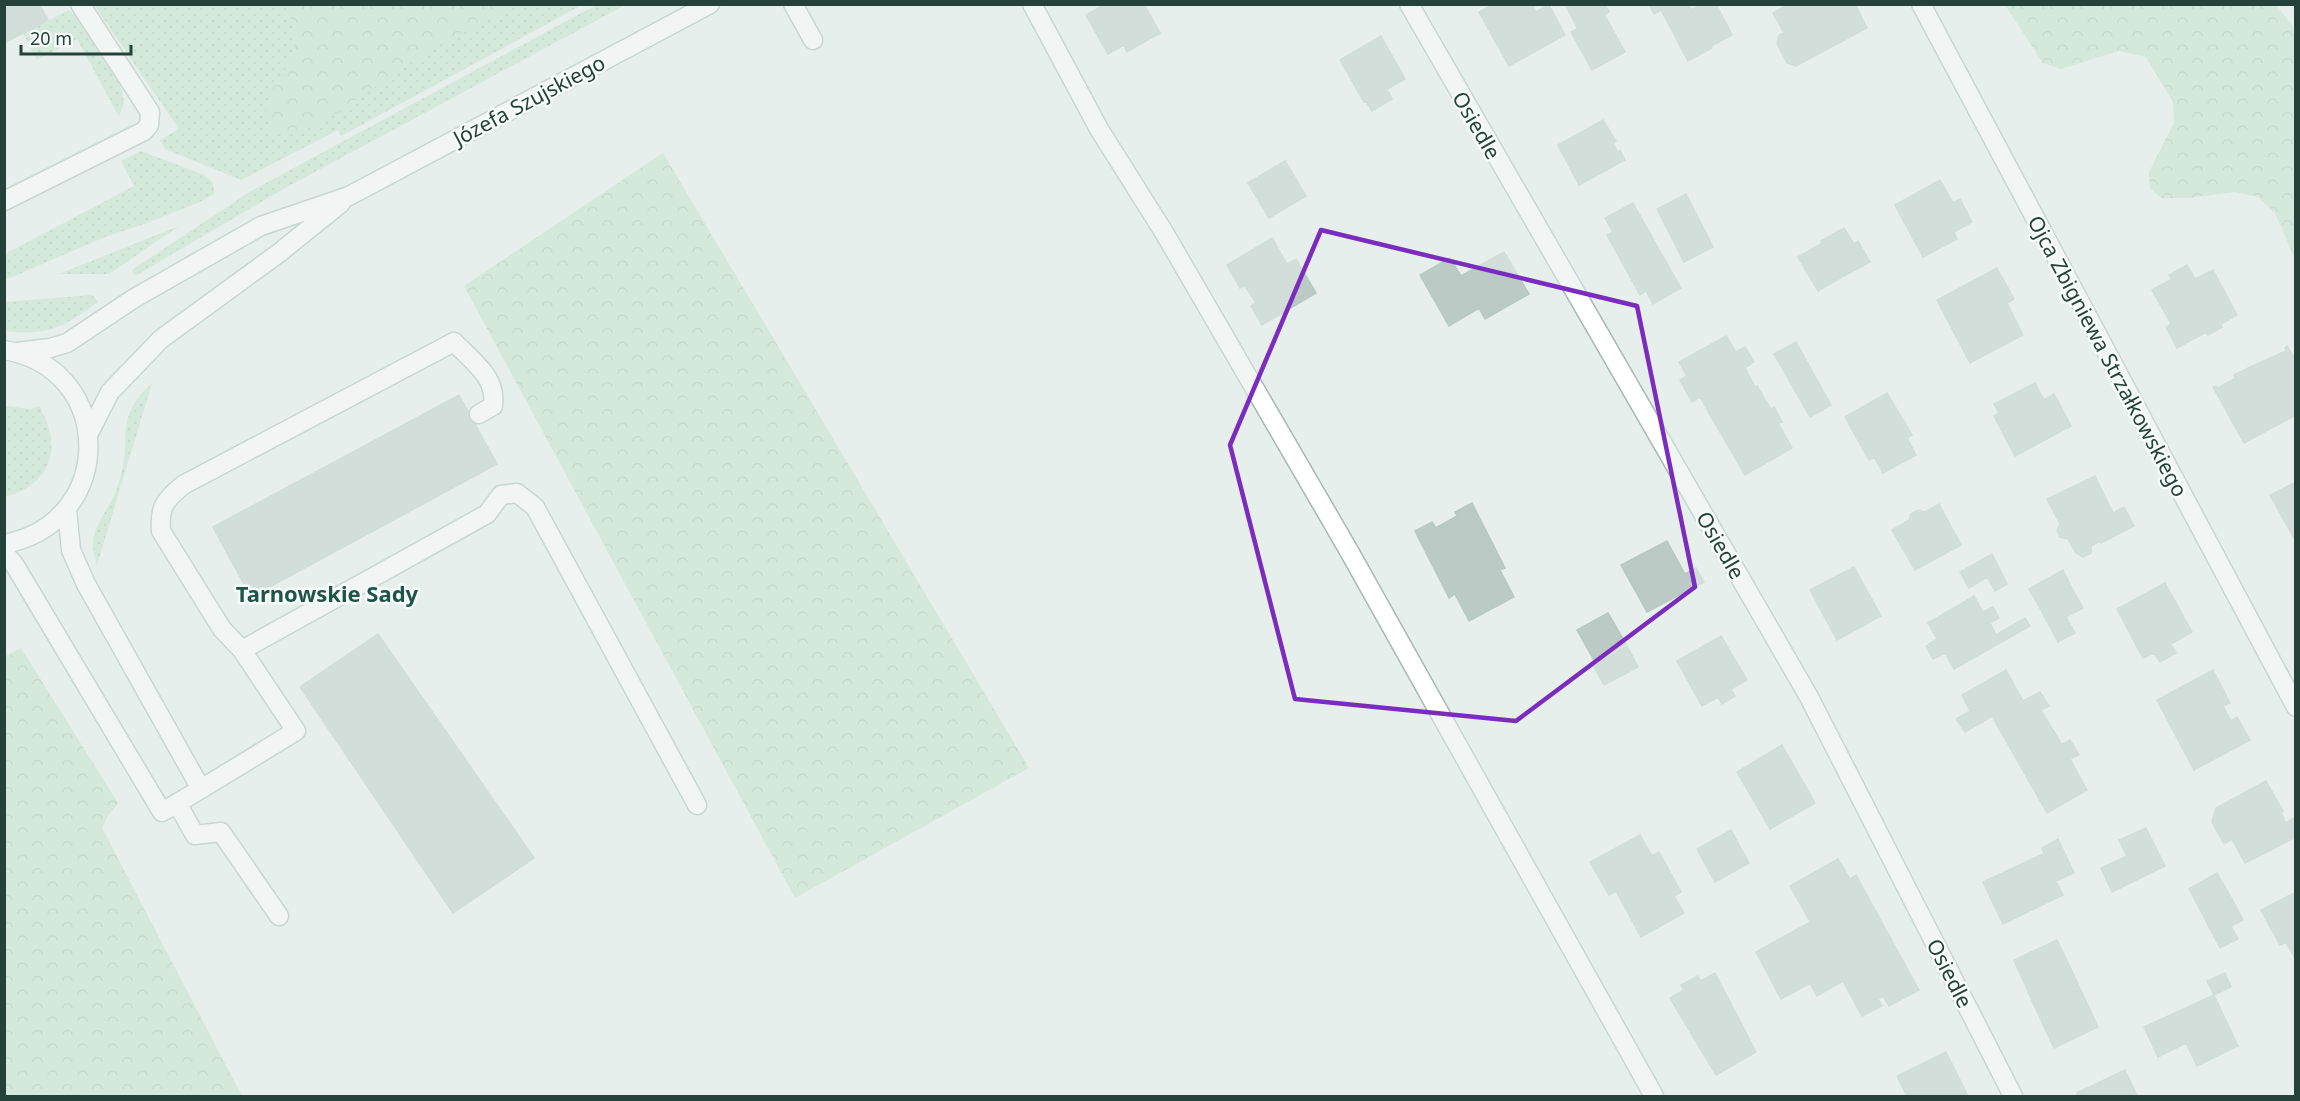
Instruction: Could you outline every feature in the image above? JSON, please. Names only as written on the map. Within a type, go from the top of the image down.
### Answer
[{"type":"street","points":[[4,201],[144,130],[149,125],[150,112],[80,4]]},
{"type":"street","name":"Józefa Szujskiego","points":[[11,351],[50,348],[67,343],[132,299],[261,226],[349,196],[710,4]]},
{"type":"street","points":[[793,4],[813,40]]},
{"type":"street","points":[[1032,4],[1099,129],[1165,234],[1343,542],[1654,1096]]},
{"type":"street","name":"Osiedle","points":[[1409,4],[1809,697],[2013,1096]]},
{"type":"street","name":"Ojca Zbigniewa Strzałkowskiego","points":[[1920,4],[2295,707]]},
{"type":"street","name":"Józefa Szujskiego","points":[[88,435],[110,392],[161,339],[279,253],[349,196]]},
{"type":"street","points":[[4,553],[14,564],[162,812],[296,731],[242,650],[222,629],[161,531],[159,514],[169,497],[183,485],[454,342],[491,381],[495,393],[493,406],[479,414]]},
{"type":"street","name":"Józefa Szujskiego","points":[[4,544],[20,542],[42,531],[67,510],[84,477],[89,456],[88,435],[80,405],[64,381],[46,365],[11,351]]},
{"type":"street","points":[[242,650],[487,514],[501,495],[517,493],[535,507],[697,805]]},
{"type":"street","points":[[67,510],[71,549],[86,584],[201,789]]},
{"type":"street","points":[[177,803],[195,835],[221,832],[279,916]]},
{"type":"highlighted area","points":[[1321,230],[1637,306],[1695,587],[1516,721],[1295,699],[1230,445]]},
{"type":"green space","points":[[598,4],[625,5],[285,188],[135,276],[132,270],[251,191]]},
{"type":"green space","points":[[94,5],[582,5],[341,136],[338,130],[241,180],[165,149],[160,140],[179,129]]},
{"type":"green space","points":[[284,5],[515,5],[421,56],[326,120],[300,132],[285,135],[272,131],[267,118],[267,105],[271,94],[294,49],[294,28]]},
{"type":"green space","points":[[2005,5],[2276,5],[2292,25],[2295,37],[2295,259],[2275,213],[2258,197],[2235,192],[2189,198],[2161,198],[2150,188],[2149,172],[2174,123],[2173,102],[2146,57],[2119,51],[2061,69],[2043,63]]},
{"type":"green space","points":[[69,10],[75,15],[121,87],[124,103],[119,117],[77,39],[37,60],[23,33]]},
{"type":"green space","points":[[141,151],[204,175],[213,183],[214,194],[200,202],[105,237],[5,280],[5,254],[134,186],[121,161]]},
{"type":"green space","points":[[663,153],[1029,768],[795,898],[464,286]]},
{"type":"green space","points":[[179,226],[109,274],[59,274]]},
{"type":"green space","points":[[92,295],[98,302],[55,328],[33,332],[5,331],[5,302]]},
{"type":"green space","points":[[152,383],[97,565],[93,540],[119,481],[124,459],[128,418],[137,399]]},
{"type":"green space","points":[[5,406],[30,409],[39,406],[46,421],[51,449],[49,462],[34,483],[5,497]]},
{"type":"green space","points":[[21,648],[118,803],[102,828],[242,1096],[5,1096],[4,657]]},
{"type":"building","points":[[4,4],[39,4],[48,20],[4,43]]},
{"type":"building","points":[[1105,4],[1144,4],[1160,33],[1127,52],[1124,45],[1108,54],[1086,15]]},
{"type":"building","points":[[1494,4],[1532,4],[1536,12],[1549,5],[1565,35],[1509,66],[1479,12]]},
{"type":"building","points":[[1565,4],[1605,4],[1609,12],[1578,29]]},
{"type":"building","points":[[1649,4],[1688,4],[1712,48],[1688,61],[1661,10],[1654,14]]},
{"type":"building","points":[[1701,4],[1716,4],[1732,35],[1711,46],[1691,10]]},
{"type":"building","points":[[1789,4],[1855,4],[1867,28],[1796,66],[1787,63],[1777,44],[1779,35],[1784,33],[1773,13]]},
{"type":"building","points":[[1604,14],[1625,52],[1592,70],[1571,32]]},
{"type":"building","points":[[1381,36],[1405,79],[1387,89],[1392,99],[1372,111],[1366,101],[1364,102],[1340,60]]},
{"type":"building","points":[[1603,120],[1616,141],[1613,143],[1625,160],[1579,185],[1558,145]]},
{"type":"building","points":[[1285,161],[1306,196],[1269,218],[1248,183]]},
{"type":"building","points":[[1940,180],[1953,203],[1960,199],[1972,222],[1954,232],[1957,239],[1923,257],[1895,205]]},
{"type":"building","points":[[1686,194],[1713,247],[1684,262],[1657,209]]},
{"type":"building","points":[[1633,203],[1657,246],[1623,264],[1607,235],[1613,232],[1605,218]]},
{"type":"building","points":[[1844,228],[1854,244],[1858,241],[1870,262],[1842,277],[1821,241]]},
{"type":"building","points":[[1272,238],[1287,264],[1296,259],[1316,293],[1262,325],[1251,306],[1256,303],[1245,286],[1240,288],[1227,265]]},
{"type":"building","points":[[1822,243],[1842,277],[1818,291],[1798,257]]},
{"type":"building","points":[[1657,246],[1681,288],[1653,304],[1646,291],[1640,295],[1623,264]]},
{"type":"building","points":[[1504,252],[1529,294],[1485,319],[1479,308],[1449,326],[1420,275],[1450,258],[1461,276]]},
{"type":"building","points":[[2187,265],[2195,279],[2213,270],[2237,315],[2208,335],[2206,332],[2177,348],[2166,327],[2171,324],[2152,290],[2172,279],[2169,275]]},
{"type":"building","points":[[1997,268],[2014,299],[2007,303],[2023,335],[1970,363],[1937,300]]},
{"type":"building","points":[[1726,336],[1736,352],[1745,347],[1750,355],[1686,391],[1680,380],[1687,376],[1679,362]]},
{"type":"building","points":[[1796,342],[1831,405],[1810,417],[1774,354]]},
{"type":"building","points":[[2287,346],[2296,361],[2296,415],[2281,423],[2250,367],[2286,351]]},
{"type":"building","points":[[1750,355],[1754,362],[1745,368],[1755,387],[1709,413],[1700,397],[1692,402],[1686,391]]},
{"type":"building","points":[[2250,367],[2281,423],[2244,443],[2213,387],[2218,388],[2236,378],[2234,375]]},
{"type":"building","points":[[2035,383],[2044,400],[2054,394],[2071,426],[2015,456],[1994,416],[1999,413],[1994,404]]},
{"type":"building","points":[[1757,386],[1771,410],[1774,407],[1782,422],[1778,423],[1792,448],[1745,475],[1709,413]]},
{"type":"building","points":[[1887,393],[1912,435],[1907,438],[1916,455],[1883,473],[1874,457],[1869,460],[1845,417]]},
{"type":"building","points":[[459,395],[497,464],[251,597],[213,527]]},
{"type":"building","points":[[2095,476],[2113,513],[2124,507],[2134,526],[2091,546],[2091,553],[2083,557],[2076,553],[2068,539],[2060,537],[2057,530],[2060,524],[2047,499]]},
{"type":"building","points":[[2296,482],[2296,542],[2270,495]]},
{"type":"building","points":[[1472,503],[1505,568],[1500,570],[1514,597],[1469,621],[1455,594],[1449,598],[1415,531],[1432,522],[1436,528],[1457,516],[1455,512]]},
{"type":"building","points":[[1939,504],[1961,545],[1915,570],[1892,530],[1909,520],[1911,514],[1918,510],[1925,512]]},
{"type":"building","points":[[1667,541],[1685,574],[1696,568],[1704,582],[1647,612],[1621,565]]},
{"type":"building","points":[[1992,554],[2007,584],[1995,591],[1987,577],[1969,588],[1960,572]]},
{"type":"building","points":[[1854,567],[1881,616],[1837,640],[1810,590]]},
{"type":"building","points":[[2063,570],[2074,592],[2041,610],[2029,589]]},
{"type":"building","points":[[2165,583],[2192,632],[2171,644],[2176,653],[2160,662],[2154,653],[2143,658],[2117,609]]},
{"type":"building","points":[[2074,592],[2083,608],[2066,617],[2075,633],[2058,642],[2041,610]]},
{"type":"building","points":[[1974,596],[1983,612],[1993,607],[1999,618],[1990,623],[1996,635],[2025,618],[2030,626],[1954,669],[1945,653],[1933,659],[1926,646],[1937,639],[1928,623]]},
{"type":"building","points":[[1608,613],[1626,644],[1595,662],[1577,630]]},
{"type":"building","points":[[378,634],[534,858],[453,913],[300,687]]},
{"type":"building","points":[[1721,636],[1747,680],[1731,689],[1735,696],[1722,704],[1718,697],[1702,706],[1677,661]]},
{"type":"building","points":[[1627,646],[1638,667],[1604,685],[1593,665]]},
{"type":"building","points":[[2006,670],[2023,701],[2040,692],[2049,706],[2041,710],[2062,745],[2021,767],[1993,718],[1994,715],[1965,732],[1956,719],[1970,711],[1962,695]]},
{"type":"building","points":[[2213,670],[2230,703],[2223,706],[2231,721],[2237,717],[2250,740],[2194,770],[2157,700]]},
{"type":"building","points":[[2070,740],[2079,755],[2070,759],[2087,790],[2047,813],[2021,767]]},
{"type":"building","points":[[1782,745],[1815,803],[1770,829],[1737,772]]},
{"type":"building","points":[[2266,781],[2283,811],[2281,813],[2286,823],[2294,818],[2296,821],[2296,837],[2245,863],[2232,839],[2224,844],[2212,822],[2216,808]]},
{"type":"building","points":[[2146,828],[2165,866],[2112,892],[2101,868],[2127,856],[2119,840]]},
{"type":"building","points":[[1731,830],[1749,863],[1715,882],[1697,849]]},
{"type":"building","points":[[1640,835],[1652,856],[1659,852],[1681,892],[1674,896],[1684,913],[1641,937],[1616,891],[1609,895],[1590,862]]},
{"type":"building","points":[[2058,839],[2074,873],[2056,881],[2042,848]]},
{"type":"building","points":[[2043,854],[2063,895],[2003,924],[1983,882]]},
{"type":"building","points":[[1838,859],[1850,879],[1856,875],[1880,919],[1826,950],[1790,886]]},
{"type":"building","points":[[2217,873],[2233,901],[2204,917],[2189,889]]},
{"type":"building","points":[[2296,892],[2296,960],[2286,942],[2280,945],[2261,910]]},
{"type":"building","points":[[2233,901],[2243,920],[2231,926],[2238,939],[2220,948],[2204,917]]},
{"type":"building","points":[[1880,919],[1919,990],[1889,1006],[1883,996],[1878,999],[1882,1006],[1862,1016],[1826,950]]},
{"type":"building","points":[[1810,922],[1826,950],[1800,964],[1811,983],[1781,999],[1756,952]]},
{"type":"building","points":[[2057,940],[2078,984],[2034,1005],[2014,960]]},
{"type":"building","points":[[1826,950],[1843,981],[1817,996],[1800,964]]},
{"type":"building","points":[[1715,973],[1756,1052],[1716,1075],[1670,998],[1684,990],[1681,985],[1698,976],[1701,981]]},
{"type":"building","points":[[2225,973],[2231,987],[2214,995],[2207,981]]},
{"type":"building","points":[[2078,984],[2098,1027],[2054,1048],[2034,1005]]},
{"type":"building","points":[[2214,995],[2238,1046],[2197,1066],[2186,1043],[2158,1057],[2144,1027]]},
{"type":"building","points":[[1946,1052],[1968,1096],[1907,1096],[1897,1076]]},
{"type":"building","points":[[2125,1070],[2137,1096],[2078,1096],[2077,1093]]},
{"type":"district","name":"Tarnowskie Sady","points":[[327,593]]}]
